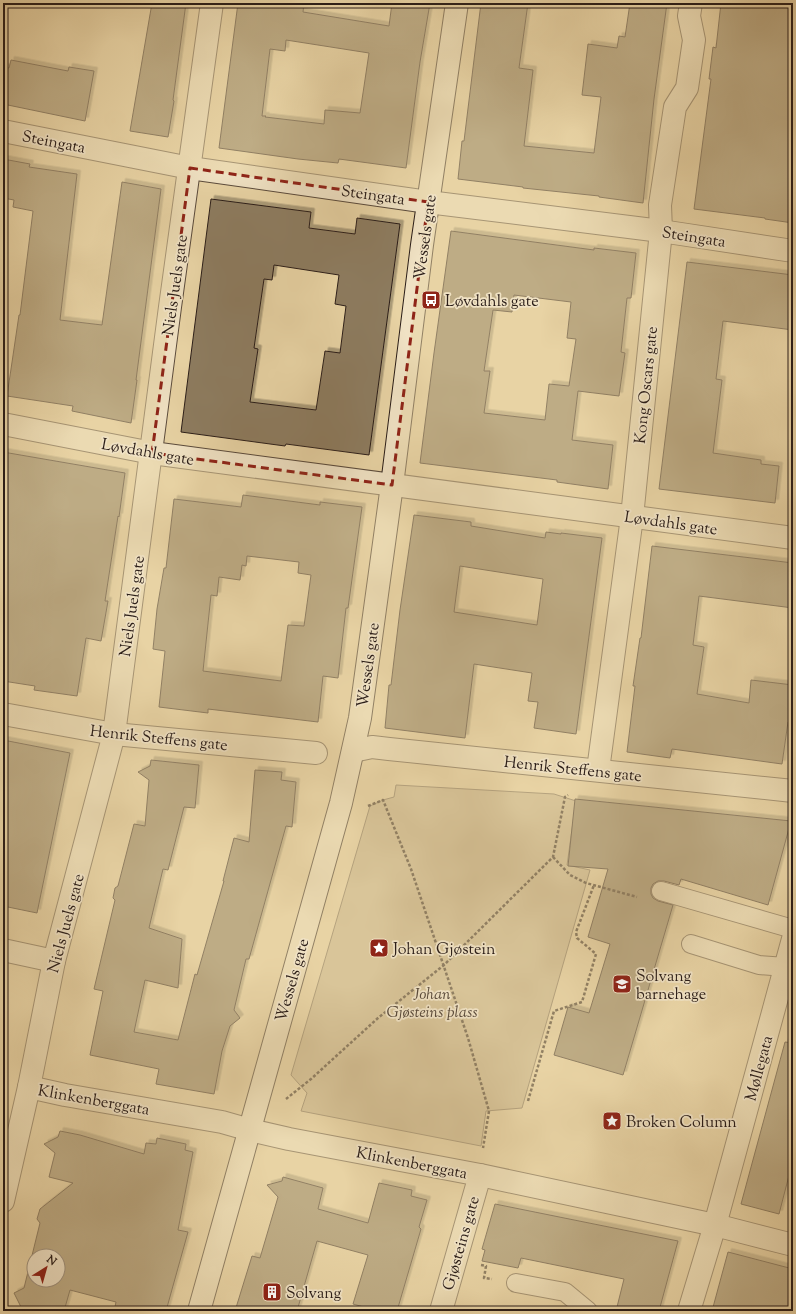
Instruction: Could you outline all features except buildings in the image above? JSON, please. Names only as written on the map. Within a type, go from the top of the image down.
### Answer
[{"type":"street","name":"Niels Juels gate","points":[[3,1201],[29,1087],[54,961],[114,734],[170,307],[212,3]]},
{"type":"street","name":"Wessels gate","points":[[199,1311],[341,803],[360,718],[392,485],[428,202],[457,3]]},
{"type":"street","name":"Kong Oscars gate","points":[[598,770],[632,516],[661,231],[660,205],[675,107],[687,88],[694,40],[689,16],[691,3]]},
{"type":"street","name":"Steingata","points":[[3,131],[190,168],[428,202],[661,231],[793,251]]},
{"type":"street","name":"Løvdahls gate","points":[[3,424],[152,453],[793,538]]},
{"type":"street","name":"Henrik Steffens gate","points":[[3,714],[114,734],[316,753]]},
{"type":"street","name":"Henrik Steffens gate","points":[[353,751],[372,747],[793,791]]},
{"type":"street","name":"Møllegata","points":[[689,1311],[789,968],[793,939]]},
{"type":"street","points":[[3,950],[54,961]]},
{"type":"street","name":"Klinkenberggata","points":[[29,1087],[65,1095],[222,1122],[250,1130],[480,1175],[715,1225],[793,1245]]},
{"type":"street","name":"Gjøsteins gate","points":[[441,1311],[480,1175]]},
{"type":"lane","points":[[661,891],[793,929]]},
{"type":"lane","points":[[691,944],[759,965],[789,968]]},
{"type":"lane","points":[[516,1283],[565,1292],[588,1311]]},
{"type":"path","points":[[282,1103],[311,1079],[378,1018],[444,965],[553,857],[566,797],[598,770]]},
{"type":"path","points":[[363,809],[382,800],[411,869],[468,1038],[489,1111],[480,1175]]},
{"type":"path","points":[[553,857],[570,875],[586,883],[642,898]]},
{"type":"path","points":[[528,1101],[554,1011],[582,1002],[596,954],[577,938],[576,932],[594,885]]},
{"type":"path","points":[[484,1278],[486,1266]]},
{"type":"highlighted area","points":[[190,168],[428,202],[392,485],[152,453]]},
{"type":"green space","name":"Johan Gjøsteins plass","points":[[396,785],[554,794],[576,801],[567,865],[590,870],[522,1108],[486,1111],[481,1146],[301,1111],[307,1093],[291,1075],[370,806],[394,797]]},
{"type":"place","name":"Løvdahls gate","points":[[431,300]]},
{"type":"place","name":"Johan Gjøstein","points":[[379,948]]},
{"type":"place","name":"Solvang barnehage","points":[[622,984]]},
{"type":"place","name":"Broken Column","points":[[612,1121]]},
{"type":"place","name":"Solvang","points":[[272,1292]]}]
